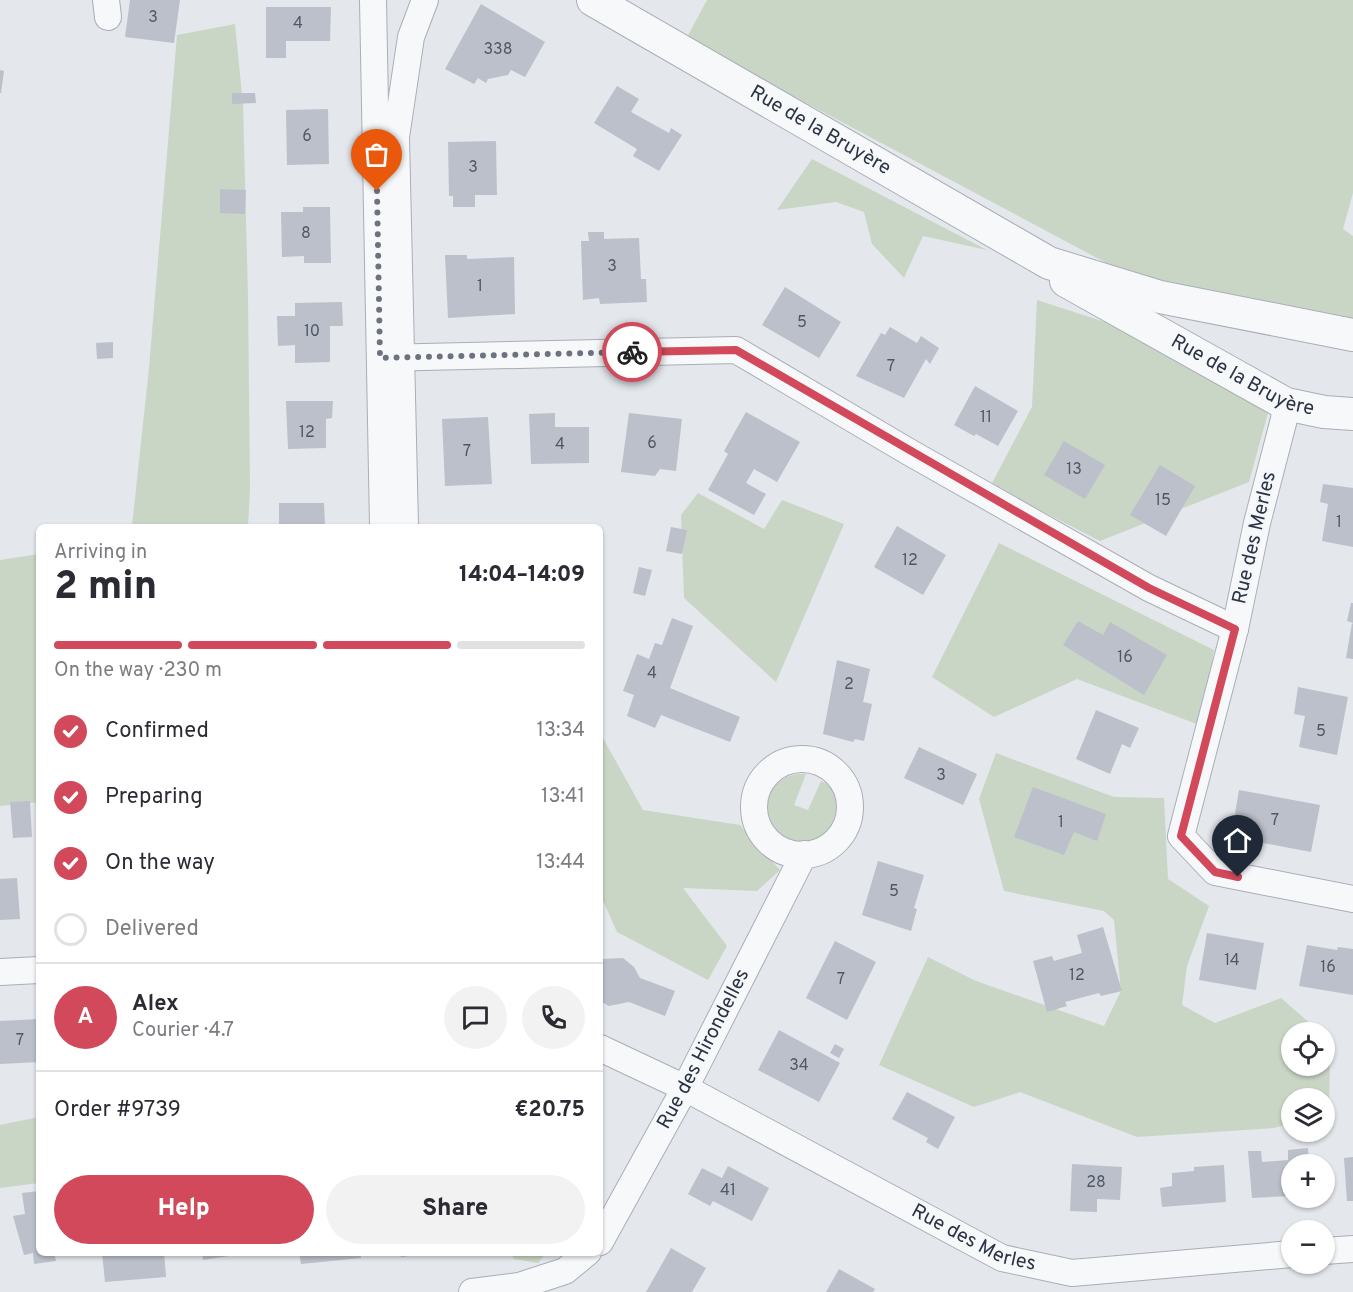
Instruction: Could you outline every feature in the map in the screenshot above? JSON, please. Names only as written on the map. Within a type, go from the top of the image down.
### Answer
[{"type":"street","points":[[373,0],[391,357],[405,524]]},
{"type":"street","points":[[383,524],[391,357],[396,137],[411,37],[425,0]]},
{"type":"street","name":"Rue de la Bruyère","points":[[593,0],[1049,263],[1160,297],[1353,335]]},
{"type":"street","name":"Rue de la Bruyère","points":[[1049,263],[1069,284],[1286,404],[1324,412],[1353,414]]},
{"type":"street","points":[[391,357],[736,350],[1149,588],[1235,629]]},
{"type":"street","name":"Rue des Merles","points":[[1286,404],[1257,523],[1235,629],[1181,836],[1215,872],[1353,899]]},
{"type":"street","name":"Rue des Hirondelles","points":[[603,1237],[685,1088],[804,855]]},
{"type":"street","points":[[0,972],[36,970]]},
{"type":"street","name":"Rue des Merles","points":[[603,1049],[685,1088],[1002,1258],[1072,1273],[1281,1255]]},
{"type":"street","points":[[1335,1250],[1353,1249]]},
{"type":"street","points":[[472,1292],[519,1286],[565,1271],[583,1256]]},
{"type":"green space","points":[[707,0],[1353,0],[1353,193],[1343,229],[1353,236],[1353,320],[1129,275],[686,39]]},
{"type":"green space","points":[[235,24],[243,105],[248,296],[250,489],[248,524],[132,524],[149,368],[177,35]]},
{"type":"green space","points":[[812,159],[987,250],[923,236],[904,278],[872,244],[864,212],[836,202],[777,210]]},
{"type":"green space","points":[[1037,300],[1139,333],[1269,409],[1249,482],[1100,541],[991,485],[1032,407]]},
{"type":"green space","points":[[698,493],[764,529],[782,500],[844,524],[776,682],[684,598],[681,515]]},
{"type":"green space","points":[[999,543],[1214,650],[1202,726],[1077,679],[994,717],[932,677]]},
{"type":"green space","points":[[36,554],[36,802],[0,806],[0,560]]},
{"type":"green space","points":[[603,738],[643,810],[740,825],[780,870],[757,891],[683,888],[727,946],[708,980],[617,932],[603,901]]},
{"type":"green space","points":[[996,753],[1114,797],[1164,798],[1168,879],[1209,906],[1187,966],[1182,1005],[1215,1023],[1281,998],[1309,1022],[1281,1022],[1281,1076],[1330,1076],[1329,1088],[1281,1088],[1281,1126],[1274,1128],[1137,1137],[1020,1092],[974,1107],[879,1065],[928,957],[976,981],[1104,1026],[1121,991],[1114,920],[1104,911],[1004,891],[979,799]]},
{"type":"green space","points":[[796,774],[806,774],[794,805],[808,810],[821,781],[831,787],[837,797],[839,808],[837,820],[823,840],[812,846],[799,847],[785,843],[775,834],[766,812],[767,799],[773,788],[782,779]]},
{"type":"green space","points":[[36,1118],[36,1183],[0,1188],[0,1125]]},
{"type":"green space","points":[[512,1256],[544,1256],[538,1263],[514,1259]]},
{"type":"building","points":[[130,0],[180,0],[174,43],[125,37]]},
{"type":"building","points":[[481,4],[545,42],[525,77],[511,70],[508,75],[488,79],[486,83],[478,78],[474,84],[445,69]]},
{"type":"building","points":[[266,7],[331,7],[330,41],[286,41],[286,58],[266,58]]},
{"type":"building","points":[[0,70],[4,71],[1,93],[0,93]]},
{"type":"building","points":[[617,86],[639,99],[631,112],[669,133],[671,128],[682,135],[659,171],[633,156],[637,149],[594,123]]},
{"type":"building","points":[[232,93],[255,93],[256,103],[232,104]]},
{"type":"building","points":[[328,109],[329,164],[287,165],[286,110]]},
{"type":"building","points":[[496,141],[497,195],[475,195],[475,207],[453,207],[453,196],[449,196],[448,142]]},
{"type":"building","points":[[220,189],[246,190],[245,214],[220,213]]},
{"type":"building","points":[[303,207],[330,207],[331,263],[304,263],[304,256],[282,257],[281,212],[303,212]]},
{"type":"building","points":[[588,232],[604,232],[604,239],[639,238],[641,279],[646,279],[647,302],[600,304],[599,298],[583,300],[581,241],[589,241]]},
{"type":"building","points":[[445,255],[467,255],[467,259],[514,257],[515,314],[448,318]]},
{"type":"building","points":[[785,287],[841,322],[819,358],[762,325]]},
{"type":"building","points":[[342,302],[343,326],[330,326],[330,362],[295,363],[295,345],[278,346],[277,316],[295,316],[295,303]]},
{"type":"building","points":[[890,327],[917,343],[921,336],[939,348],[930,364],[926,359],[904,398],[856,376],[881,333],[885,335]]},
{"type":"building","points":[[113,342],[113,358],[97,359],[96,343]]},
{"type":"building","points":[[975,386],[1018,411],[998,446],[954,425]]},
{"type":"building","points":[[286,401],[333,401],[332,418],[326,419],[326,448],[288,449]]},
{"type":"building","points":[[746,412],[800,442],[777,482],[754,469],[746,483],[766,494],[754,515],[708,490],[728,454],[724,451]]},
{"type":"building","points":[[555,413],[555,427],[589,427],[589,463],[531,464],[529,414]]},
{"type":"building","points":[[629,413],[682,419],[676,471],[660,469],[655,476],[621,472]]},
{"type":"building","points":[[488,417],[492,484],[445,486],[442,419]]},
{"type":"building","points":[[1064,441],[1105,465],[1085,499],[1044,475]]},
{"type":"building","points":[[1160,465],[1195,486],[1166,536],[1130,515]]},
{"type":"building","points":[[1323,484],[1353,488],[1353,547],[1322,541],[1328,504],[1320,502]]},
{"type":"building","points":[[279,503],[324,503],[325,524],[279,524]]},
{"type":"building","points":[[897,526],[946,555],[923,595],[874,567]]},
{"type":"building","points":[[671,527],[687,530],[682,554],[666,551]]},
{"type":"building","points":[[639,567],[652,570],[645,596],[633,593]]},
{"type":"building","points":[[1351,603],[1353,603],[1353,623],[1347,621]]},
{"type":"building","points":[[672,618],[693,626],[670,688],[740,717],[730,742],[661,715],[655,728],[627,716],[634,695],[623,691],[637,654],[649,659],[655,643],[662,645]]},
{"type":"building","points":[[1078,621],[1103,635],[1110,622],[1167,655],[1144,695],[1063,645]]},
{"type":"building","points":[[1353,624],[1353,659],[1346,658]]},
{"type":"building","points":[[837,660],[870,669],[863,702],[872,704],[864,741],[855,739],[853,742],[823,734]]},
{"type":"building","points":[[1298,687],[1348,697],[1337,755],[1299,747],[1305,716],[1294,714]]},
{"type":"building","points":[[1096,710],[1139,728],[1130,748],[1122,744],[1110,774],[1076,759]]},
{"type":"building","points":[[919,747],[977,774],[963,805],[904,778]]},
{"type":"building","points":[[1033,787],[1106,814],[1097,841],[1074,832],[1064,855],[1014,837]]},
{"type":"building","points":[[1239,790],[1320,805],[1311,852],[1231,837]]},
{"type":"building","points":[[30,801],[32,837],[13,838],[10,802]]},
{"type":"building","points":[[878,861],[924,875],[914,908],[917,909],[911,931],[862,915]]},
{"type":"building","points":[[17,878],[20,919],[0,920],[0,879]]},
{"type":"building","points":[[1103,927],[1122,991],[1101,996],[1099,993],[1065,1002],[1067,1006],[1047,1012],[1033,961],[1052,956],[1054,961],[1082,953],[1077,935]]},
{"type":"building","points":[[1207,933],[1264,943],[1256,990],[1199,980]]},
{"type":"building","points":[[835,941],[876,962],[847,1020],[806,998]]},
{"type":"building","points":[[1307,945],[1337,950],[1338,947],[1353,949],[1353,995],[1299,986]]},
{"type":"building","points":[[623,958],[634,967],[640,978],[675,991],[665,1016],[629,1002],[609,1006],[603,1003],[603,959]]},
{"type":"building","points":[[36,1019],[36,1062],[0,1064],[0,1021]]},
{"type":"building","points":[[779,1030],[840,1063],[819,1102],[758,1070]]},
{"type":"building","points":[[835,1044],[844,1049],[839,1058],[830,1053]]},
{"type":"building","points":[[907,1092],[955,1117],[938,1149],[926,1142],[928,1138],[892,1119]]},
{"type":"building","points":[[1308,1148],[1308,1154],[1288,1154],[1288,1150]]},
{"type":"building","points":[[1248,1151],[1261,1151],[1262,1162],[1281,1161],[1281,1197],[1252,1198]]},
{"type":"building","points":[[1353,1157],[1353,1201],[1347,1201],[1344,1158]]},
{"type":"building","points":[[1072,1164],[1122,1167],[1120,1200],[1097,1199],[1097,1212],[1070,1211]]},
{"type":"building","points":[[1224,1165],[1226,1202],[1162,1207],[1160,1188],[1172,1186],[1172,1173],[1194,1171],[1194,1167]]},
{"type":"building","points":[[728,1166],[769,1188],[752,1221],[713,1201],[710,1206],[688,1194],[702,1168],[722,1178]]},
{"type":"building","points":[[36,1191],[36,1256],[55,1256],[56,1261],[34,1264],[33,1253],[24,1255],[13,1216],[25,1214],[22,1193]]},
{"type":"building","points":[[671,1248],[706,1268],[692,1292],[646,1292]]},
{"type":"building","points":[[102,1256],[164,1256],[166,1277],[105,1282]]},
{"type":"building","points":[[202,1256],[229,1256],[203,1260]]},
{"type":"building","points":[[300,1256],[361,1256],[361,1258],[301,1264]]},
{"type":"building","points":[[839,1269],[875,1289],[873,1292],[826,1292]]},
{"type":"way so far","points":[[377,191],[380,358],[632,352]]},
{"type":"route","points":[[632,352],[736,350],[909,452],[1149,588],[1235,629],[1181,836],[1215,872],[1238,877]]}]
